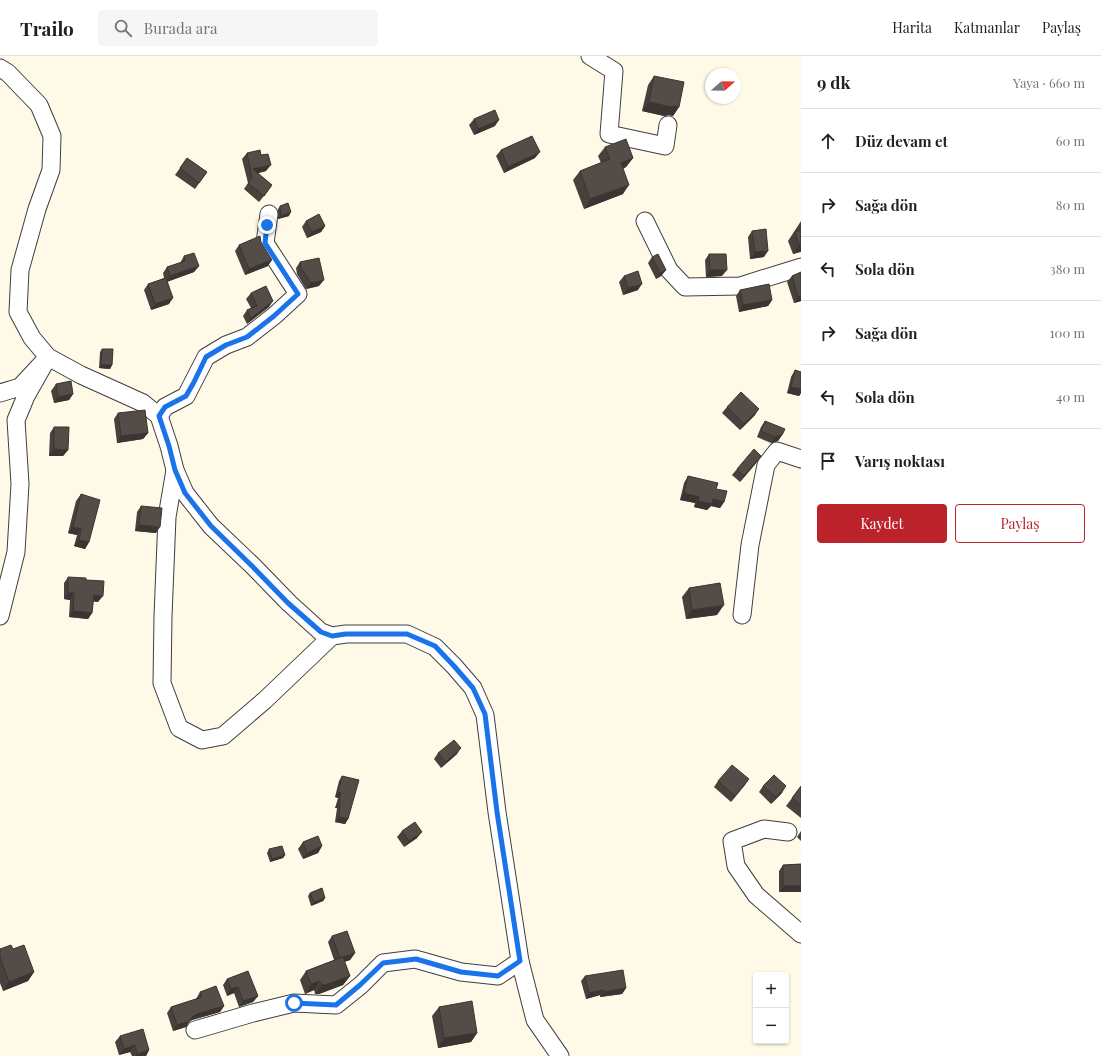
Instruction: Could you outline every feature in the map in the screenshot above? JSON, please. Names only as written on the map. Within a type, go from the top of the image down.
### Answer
[{"type":"street","points":[[590,56],[614,71],[609,134],[665,146],[668,124]]},
{"type":"street","points":[[0,68],[8,73],[39,105],[52,136],[51,170],[37,209],[20,270],[18,312],[32,338],[48,357],[82,375],[143,403],[159,416],[175,470],[185,493],[211,526],[288,603],[321,632],[332,636],[346,634],[407,634],[435,646],[473,688],[485,714],[497,812],[520,961],[534,1020],[560,1056]]},
{"type":"street","points":[[159,416],[165,407],[186,396],[206,357],[226,345],[247,337],[274,316],[298,294],[265,243],[269,214]]},
{"type":"street","points":[[645,221],[669,270],[684,287],[740,286],[801,267]]},
{"type":"street","points":[[0,393],[20,387],[48,357]]},
{"type":"street","points":[[0,616],[16,552],[20,484],[16,420],[26,396],[48,357]]},
{"type":"street","points":[[742,615],[750,546],[766,465],[777,452],[801,459]]},
{"type":"street","points":[[175,470],[167,517],[162,683],[179,728],[202,740],[222,736],[265,700],[332,636]]},
{"type":"street","points":[[788,832],[764,829],[732,841],[736,866],[756,895],[801,934]]},
{"type":"street","points":[[195,1030],[294,1003],[336,1005],[383,963],[416,959],[461,972],[498,976],[520,961]]},
{"type":"building","points":[[654,76],[684,82],[679,107],[671,107],[649,102]]},
{"type":"building","points":[[495,110],[499,120],[478,129],[474,119]]},
{"type":"building","points":[[532,136],[540,152],[508,167],[501,150]]},
{"type":"building","points":[[626,139],[633,158],[621,163],[629,185],[590,199],[580,171],[610,159],[605,147]]},
{"type":"building","points":[[260,150],[261,155],[268,154],[271,165],[253,169],[272,185],[264,196],[248,183],[252,178],[247,153]]},
{"type":"building","points":[[187,158],[207,172],[199,183],[180,168]]},
{"type":"building","points":[[288,203],[291,212],[281,216],[280,206]]},
{"type":"building","points":[[319,214],[325,226],[312,232],[306,221]]},
{"type":"building","points":[[766,229],[768,251],[755,252],[752,231]]},
{"type":"building","points":[[801,230],[801,244],[799,245],[795,232]]},
{"type":"building","points":[[260,236],[261,242],[272,260],[249,269],[239,245]]},
{"type":"building","points":[[194,253],[199,266],[170,276],[167,267],[185,261],[184,256]]},
{"type":"building","points":[[658,254],[666,270],[660,273],[652,257]]},
{"type":"building","points":[[709,254],[726,254],[727,270],[710,270]]},
{"type":"building","points":[[319,258],[324,280],[311,283],[301,268],[300,262]]},
{"type":"building","points":[[638,271],[642,284],[628,288],[624,276]]},
{"type":"building","points":[[801,272],[801,296],[798,297],[792,276]]},
{"type":"building","points":[[166,278],[173,298],[155,304],[148,284]]},
{"type":"building","points":[[769,284],[772,300],[743,305],[740,290]]},
{"type":"building","points":[[266,286],[273,301],[251,318],[247,310],[257,306],[251,293]]},
{"type":"building","points":[[102,349],[113,349],[112,365],[101,365]]},
{"type":"building","points":[[795,370],[801,372],[801,389],[791,387]]},
{"type":"building","points":[[71,381],[73,394],[58,397],[56,384]]},
{"type":"building","points":[[741,392],[759,409],[744,424],[727,407]]},
{"type":"building","points":[[145,410],[148,433],[121,436],[118,413]]},
{"type":"building","points":[[765,421],[785,429],[782,435],[775,437],[761,431]]},
{"type":"building","points":[[54,427],[69,427],[68,450],[54,449]]},
{"type":"building","points":[[754,449],[761,456],[744,476],[737,469]]},
{"type":"building","points":[[688,476],[718,483],[716,489],[727,491],[724,502],[713,499],[712,504],[698,501],[699,497],[684,493]]},
{"type":"building","points":[[81,494],[100,500],[89,542],[79,540],[81,529],[73,527]]},
{"type":"building","points":[[141,506],[162,508],[160,527],[139,525]]},
{"type":"building","points":[[68,577],[104,581],[103,596],[94,595],[92,613],[73,611],[74,593],[68,593]]},
{"type":"building","points":[[720,583],[724,605],[692,610],[689,588]]},
{"type":"building","points":[[454,740],[461,748],[446,762],[438,753]]},
{"type":"building","points":[[732,765],[749,779],[735,796],[718,781]]},
{"type":"building","points":[[774,775],[786,786],[776,797],[763,786]]},
{"type":"building","points":[[342,776],[359,780],[348,819],[339,817],[341,793],[338,792]]},
{"type":"building","points":[[801,786],[801,805],[792,798]]},
{"type":"building","points":[[415,822],[422,832],[409,841],[402,831]]},
{"type":"building","points":[[318,836],[322,846],[307,853],[303,842]]},
{"type":"building","points":[[282,846],[285,855],[272,859],[269,849]]},
{"type":"building","points":[[801,864],[801,886],[783,886],[783,865]]},
{"type":"building","points":[[322,888],[325,898],[314,902],[310,893]]},
{"type":"building","points":[[347,931],[355,953],[340,958],[332,936]]},
{"type":"building","points":[[11,945],[13,949],[24,945],[34,972],[9,982],[0,957],[0,949]]},
{"type":"building","points":[[343,957],[350,976],[325,985],[322,985],[320,981],[311,984],[306,971]]},
{"type":"building","points":[[623,970],[626,988],[589,993],[585,976]]},
{"type":"building","points":[[248,971],[258,996],[243,1001],[238,987],[231,989],[227,979]]},
{"type":"building","points":[[216,986],[224,1006],[197,1014],[192,1017],[190,1021],[177,1025],[171,1007],[202,997],[200,992]]},
{"type":"building","points":[[472,1001],[477,1033],[444,1038],[439,1007]]},
{"type":"building","points":[[143,1029],[149,1050],[137,1054],[135,1045],[124,1049],[120,1036]]},
{"type":"route","points":[[267,225],[265,243],[298,294],[274,316],[247,337],[226,345],[206,357],[186,396],[165,407],[159,416],[175,470],[185,493],[211,526],[288,603],[321,632],[332,636],[346,634],[407,634],[435,646],[473,688],[485,714],[497,812],[520,961],[498,976],[461,972],[416,959],[383,963],[336,1005],[294,1003]]}]
